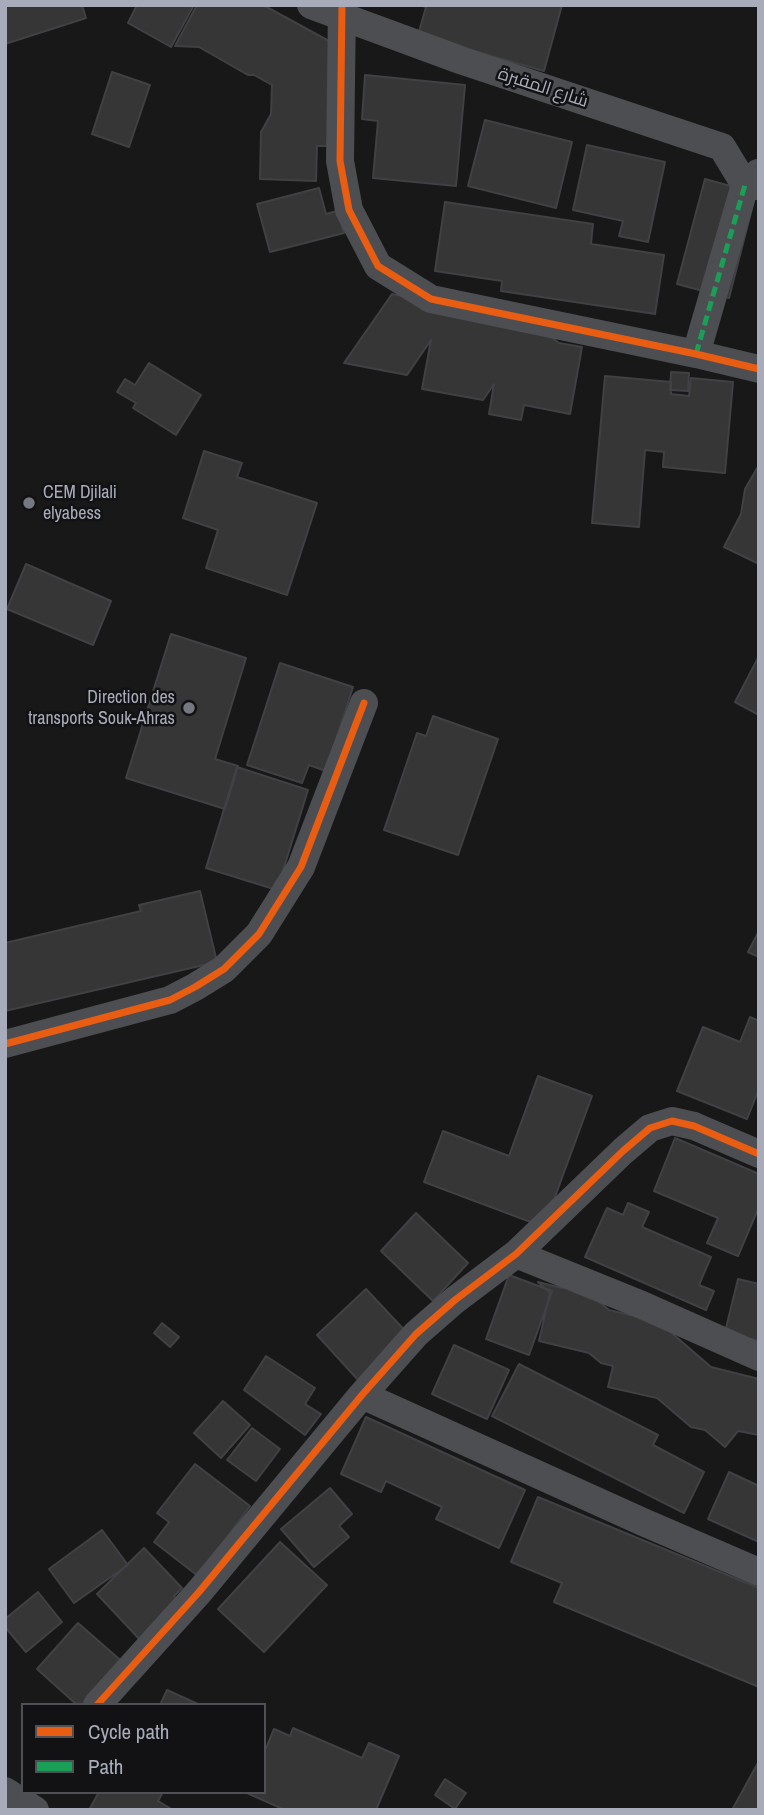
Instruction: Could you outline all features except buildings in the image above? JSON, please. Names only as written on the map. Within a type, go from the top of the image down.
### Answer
[{"type":"street","name":"شارع المقبرة","points":[[312,5],[342,11],[463,61],[722,147],[754,181]]},
{"type":"street","points":[[342,11],[341,161],[349,210],[378,266],[432,299],[759,369]]},
{"type":"street","points":[[696,354],[754,181]]},
{"type":"street","points":[[5,1044],[170,1000],[224,969],[260,934],[301,867],[364,703]]},
{"type":"street","points":[[99,1703],[199,1592],[416,1334],[455,1300],[516,1254],[650,1128],[672,1121],[695,1126],[759,1154]]},
{"type":"street","points":[[516,1254],[642,1305],[759,1357]]},
{"type":"street","points":[[362,1395],[759,1572]]},
{"type":"marked path","points":[[696,354],[745,185]]},
{"type":"cycle path","points":[[342,5],[340,161],[349,210],[378,266],[431,299],[759,369]]},
{"type":"cycle path","points":[[5,1044],[170,1000],[224,969],[259,934],[301,867],[364,703]]},
{"type":"cycle path","points":[[99,1703],[199,1592],[416,1334],[455,1300],[516,1254],[650,1128],[672,1121],[694,1126],[759,1154]]},
{"type":"place","name":"CEM Djilali elyabess","points":[[29,503]]},
{"type":"place","name":"Direction des transports Souk-Ahras","points":[[189,708]]}]
